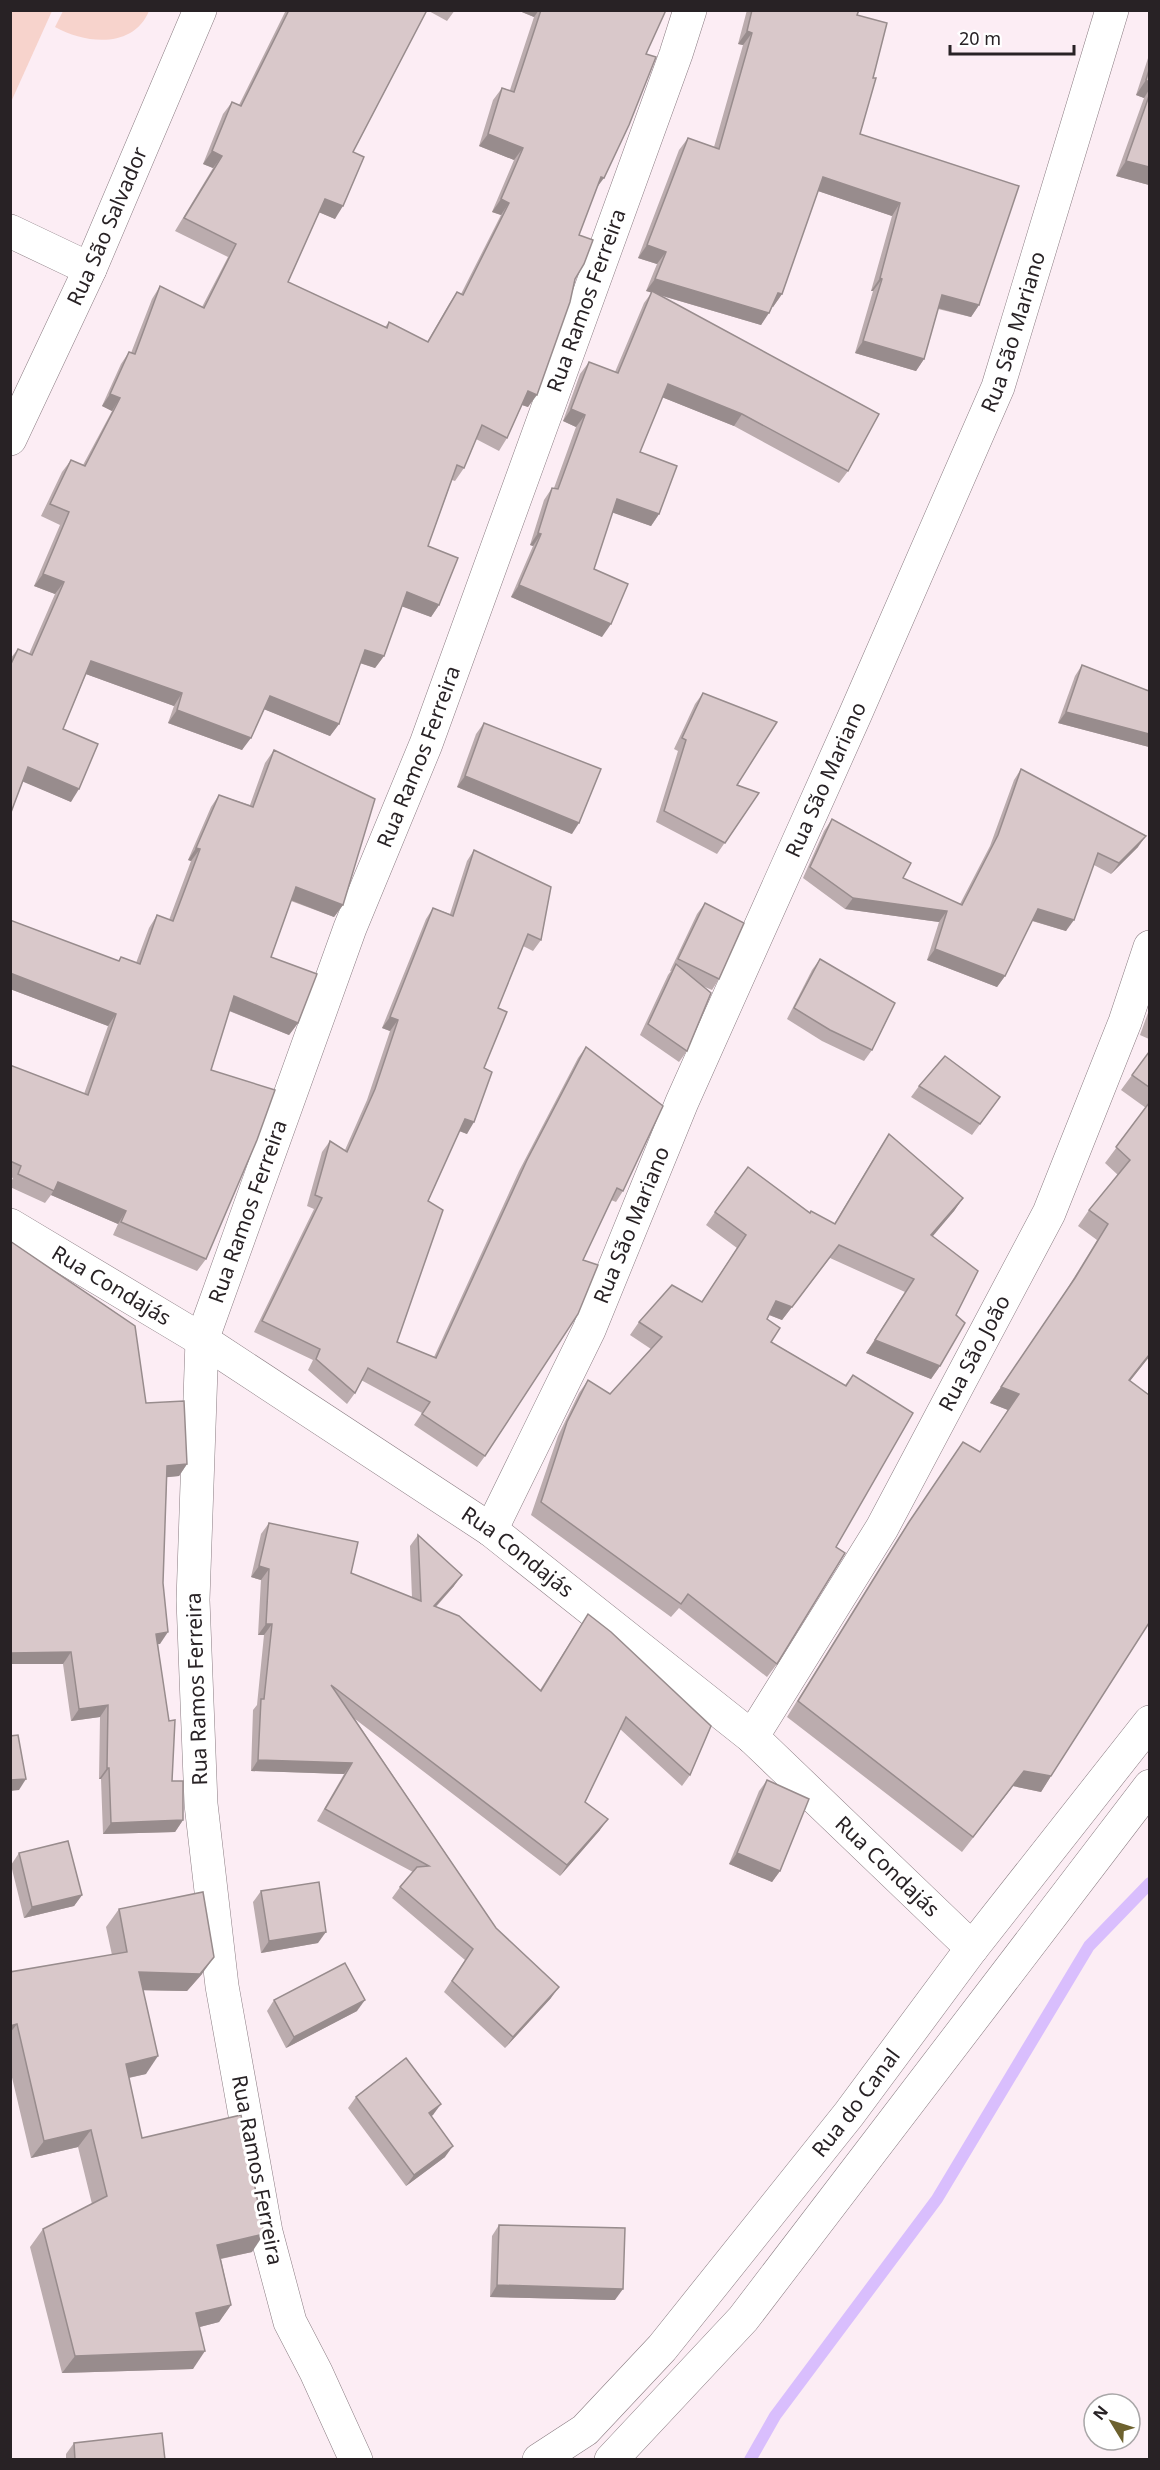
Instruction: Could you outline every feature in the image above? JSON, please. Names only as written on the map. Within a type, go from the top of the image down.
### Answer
[{"type":"street","name":"Rua São Salvador","points":[[10,439],[90,269],[200,10]]},
{"type":"street","name":"Rua Ramos Ferreira","points":[[356,2460],[291,2322],[266,2232],[222,1986],[201,1804],[193,1600],[202,1340],[350,928],[426,744],[690,10]]},
{"type":"street","name":"Rua São Mariano","points":[[491,1530],[589,1330],[682,1102],[998,387],[1112,10]]},
{"type":"street","points":[[10,231],[90,269]]},
{"type":"street","name":"Rua São João","points":[[752,1737],[882,1528],[1050,1213],[1125,1022],[1149,947]]},
{"type":"street","name":"Rua Condajás","points":[[10,1225],[202,1340],[491,1530],[752,1737],[972,1948]]},
{"type":"street","name":"Rua do Canal","points":[[538,2460],[585,2430],[662,2348],[849,2114],[972,1948],[1149,1722]]},
{"type":"street","name":"Rua do Canal","points":[[610,2460],[743,2319],[1149,1786]]},
{"type":"shaded area","points":[[63,10],[149,11],[142,23],[132,32],[108,40],[81,37],[55,27]]},
{"type":"shaded area","points":[[10,11],[52,11],[11,102]]},
{"type":"building","points":[[289,10],[427,10],[353,152],[364,157],[343,206],[325,199],[288,282],[387,328],[389,322],[428,342],[457,292],[463,295],[509,203],[501,199],[523,148],[488,134],[502,88],[514,92],[541,10],[666,10],[646,54],[656,57],[629,125],[604,178],[601,177],[579,235],[593,240],[584,264],[575,279],[570,302],[537,395],[528,391],[507,438],[482,425],[464,468],[457,465],[428,546],[458,558],[439,605],[407,592],[384,656],[365,650],[339,724],[270,696],[251,738],[177,710],[182,693],[91,661],[63,729],[98,744],[79,789],[28,767],[10,815],[10,666],[18,649],[32,655],[64,582],[43,574],[69,512],[50,504],[71,460],[85,466],[120,398],[110,394],[129,352],[135,354],[160,286],[204,308],[236,244],[184,218],[222,156],[212,151],[232,102],[241,106]]},
{"type":"building","points":[[752,10],[859,10],[857,15],[887,23],[873,78],[876,78],[860,134],[1019,186],[979,305],[942,295],[924,359],[863,341],[882,279],[880,278],[900,203],[823,177],[782,294],[778,293],[769,313],[655,279],[666,252],[647,245],[688,138],[719,149],[752,33],[747,31]]},
{"type":"building","points":[[1149,96],[1149,167],[1126,161]]},
{"type":"building","points":[[652,291],[879,414],[848,471],[742,414],[668,384],[640,452],[677,466],[659,514],[617,499],[594,569],[628,584],[611,624],[519,585],[541,534],[538,533],[552,488],[558,489],[585,415],[571,409],[589,362],[618,373]]},
{"type":"building","points":[[1082,665],[1149,691],[1149,734],[1066,712]]},
{"type":"building","points":[[703,693],[777,722],[737,785],[759,793],[725,843],[664,811],[686,740],[682,738]]},
{"type":"building","points":[[484,723],[601,769],[579,823],[465,776]]},
{"type":"building","points":[[274,750],[375,799],[343,905],[296,887],[271,957],[317,974],[298,1023],[234,996],[211,1070],[275,1090],[257,1140],[206,1259],[121,1222],[126,1211],[58,1182],[54,1191],[18,1174],[21,1166],[10,1161],[10,1065],[88,1095],[116,1014],[10,973],[10,920],[119,961],[121,957],[140,964],[157,915],[173,921],[200,849],[196,848],[219,795],[253,807]]},
{"type":"building","points":[[1021,769],[1146,836],[1119,863],[1098,853],[1074,920],[1038,909],[1005,976],[935,949],[947,911],[853,898],[810,867],[832,819],[911,863],[903,878],[962,905],[998,835]]},
{"type":"building","points":[[474,850],[551,887],[541,940],[528,934],[498,1008],[507,1012],[484,1068],[492,1072],[474,1122],[465,1119],[428,1201],[443,1210],[397,1342],[436,1358],[527,1160],[586,1047],[663,1106],[623,1191],[617,1188],[583,1260],[598,1265],[578,1314],[485,1456],[422,1414],[430,1402],[368,1368],[355,1393],[316,1359],[320,1349],[262,1321],[322,1198],[315,1195],[330,1141],[347,1152],[375,1089],[398,1020],[390,1017],[433,908],[453,916]]},
{"type":"building","points":[[705,903],[744,923],[719,979],[678,959]]},
{"type":"building","points":[[820,959],[895,1003],[872,1050],[830,1030],[794,1008]]},
{"type":"building","points":[[676,964],[711,993],[687,1051],[648,1024]]},
{"type":"building","points":[[1149,1052],[1149,1087],[1132,1075]]},
{"type":"building","points":[[945,1056],[1000,1097],[980,1124],[919,1086]]},
{"type":"building","points":[[1149,1103],[1149,1355],[1129,1380],[1149,1395],[1149,1623],[1051,1776],[1024,1771],[973,1837],[798,1701],[909,1522],[963,1442],[980,1452],[1019,1394],[1001,1387],[1075,1278],[1108,1224],[1089,1210],[1130,1160],[1116,1147]]},
{"type":"building","points":[[889,1134],[963,1198],[931,1235],[978,1271],[956,1315],[965,1323],[940,1366],[875,1340],[914,1279],[839,1245],[792,1307],[776,1301],[767,1319],[780,1328],[771,1342],[846,1386],[853,1375],[913,1413],[836,1547],[845,1553],[777,1664],[688,1594],[681,1604],[541,1502],[567,1422],[588,1380],[610,1394],[662,1337],[639,1322],[672,1285],[702,1302],[746,1235],[715,1212],[748,1167],[810,1213],[811,1211],[835,1224]]},
{"type":"building","points":[[10,1241],[135,1326],[146,1403],[184,1401],[187,1464],[167,1466],[163,1583],[168,1632],[156,1634],[169,1721],[175,1720],[172,1781],[183,1781],[183,1820],[111,1823],[109,1768],[107,1768],[108,1705],[79,1709],[71,1652],[10,1653]]},
{"type":"building","points":[[269,1523],[358,1542],[351,1573],[421,1601],[418,1535],[462,1575],[434,1606],[459,1616],[541,1691],[588,1614],[611,1632],[711,1726],[690,1775],[626,1717],[585,1802],[608,1819],[567,1865],[331,1685],[496,1928],[559,1987],[513,2037],[452,1981],[473,1949],[400,1887],[417,1867],[429,1866],[325,1809],[352,1763],[258,1760],[261,1699],[264,1699],[272,1624],[266,1624],[269,1569],[259,1566]]},
{"type":"building","points":[[18,1735],[26,1779],[10,1780],[10,1736]]},
{"type":"building","points":[[767,1780],[809,1799],[780,1871],[737,1853]]},
{"type":"building","points":[[68,1841],[82,1895],[32,1907],[19,1853]]},
{"type":"building","points":[[319,1882],[326,1932],[269,1941],[261,1891]]},
{"type":"building","points":[[203,1892],[214,1957],[200,1974],[139,1972],[158,2056],[126,2064],[142,2138],[241,2115],[264,2234],[217,2245],[231,2305],[196,2313],[205,2351],[75,2356],[43,2229],[107,2196],[91,2130],[44,2141],[17,2024],[10,2026],[10,1972],[127,1952],[119,1909]]},
{"type":"building","points":[[345,1963],[365,2000],[294,2037],[274,2000]]},
{"type":"building","points":[[406,2058],[441,2104],[429,2113],[453,2146],[414,2175],[356,2097]]},
{"type":"building","points":[[499,2225],[625,2228],[623,2289],[497,2285]]},
{"type":"building","points":[[162,2433],[165,2460],[75,2460],[74,2443]]},
{"type":"waterway","points":[[750,2460],[775,2416],[937,2199],[1089,1946],[1150,1883]]}]
